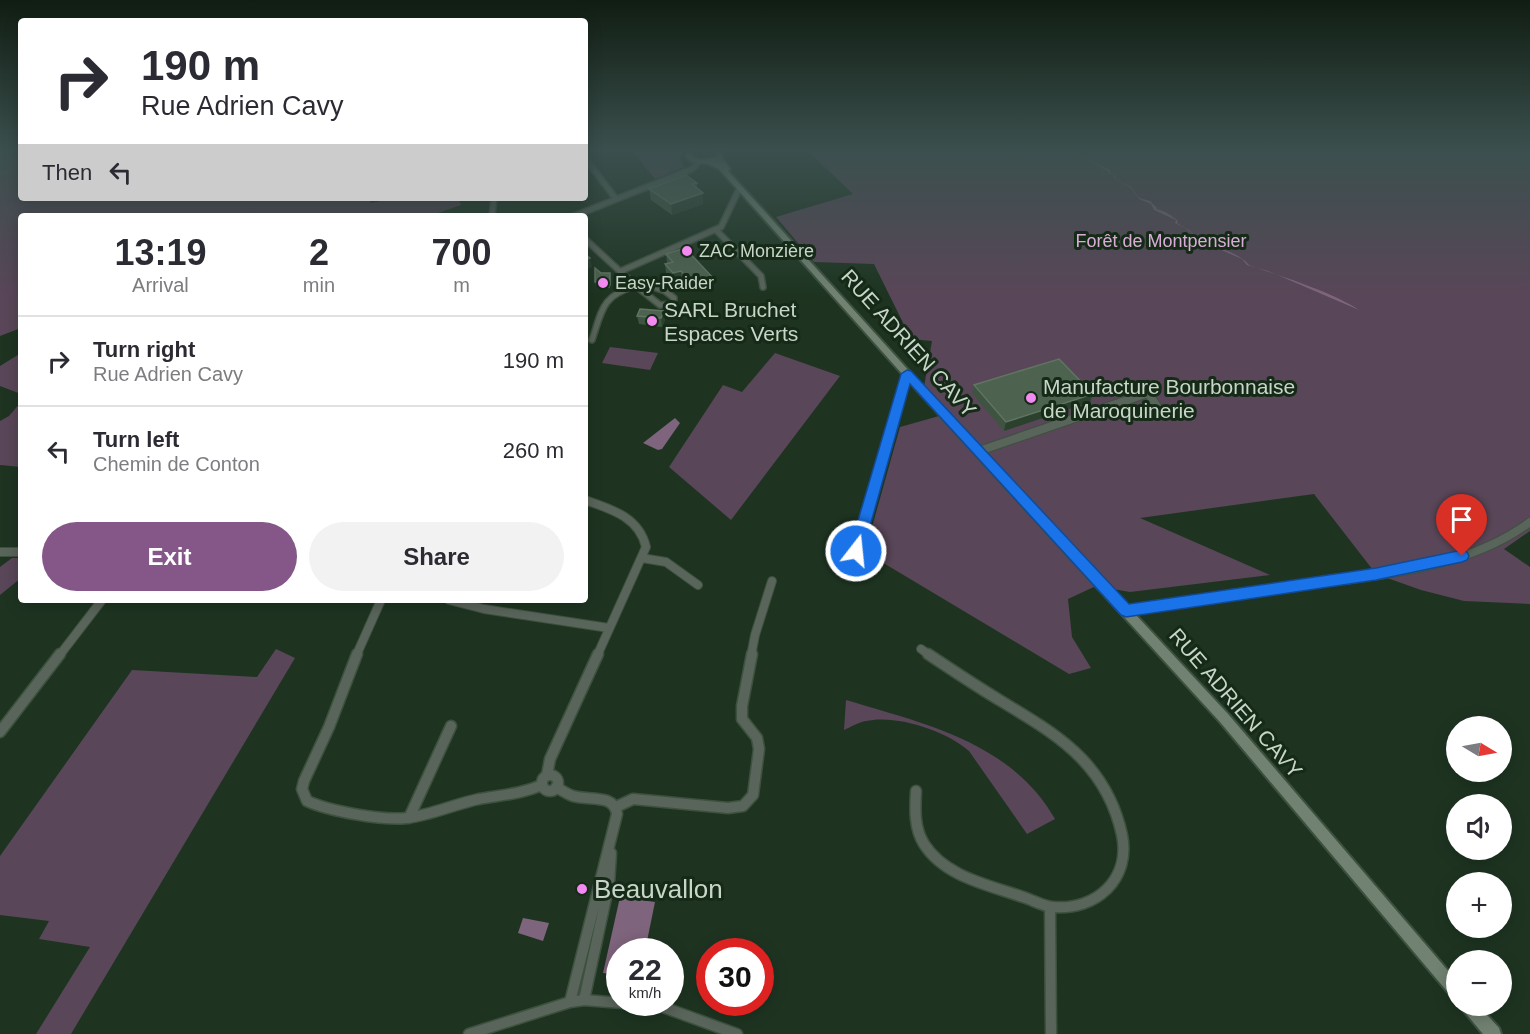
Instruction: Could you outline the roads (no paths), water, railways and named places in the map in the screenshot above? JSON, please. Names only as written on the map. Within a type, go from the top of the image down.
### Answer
[{"type":"main road","name":"RUE ADRIEN CAVY","points":[[747,198],[759,208]]},
{"type":"main road","name":"RUE ADRIEN CAVY","points":[[752,198],[907,374],[1224,718],[1446,979]]},
{"type":"main road","points":[[1477,1016],[1493,1034]]},
{"type":"street","points":[[621,271],[716,230],[723,225],[735,200],[745,198]]},
{"type":"street","points":[[581,213],[616,199]]},
{"type":"street","points":[[716,230],[761,276],[763,287]]},
{"type":"street","points":[[588,242],[621,271],[636,285],[658,305],[673,304],[674,298],[664,289],[650,284],[636,285],[604,303],[592,340]]},
{"type":"street","points":[[856,551],[907,374]]},
{"type":"street","points":[[979,451],[1148,393],[1158,408],[1145,413],[1117,404]]},
{"type":"street","points":[[379,603],[369,622],[329,727],[302,789],[307,801],[320,807],[392,819],[409,818],[478,799],[526,792],[542,785],[547,775],[550,759],[642,558],[645,540],[636,523],[588,501]]},
{"type":"street","points":[[1126,611],[1376,574],[1462,556],[1514,535],[1530,522]]},
{"type":"street","points":[[0,552],[18,552]]},
{"type":"street","points":[[642,558],[666,562],[698,585]]},
{"type":"street","points":[[616,807],[633,799],[728,808],[743,806],[753,795],[759,749],[757,738],[742,719],[742,706],[755,635],[772,581]]},
{"type":"street","points":[[0,732],[100,603]]},
{"type":"street","points":[[461,603],[484,609],[609,628]]},
{"type":"street","points":[[916,791],[915,815],[919,834],[926,848],[939,860],[983,884],[1050,907],[1088,903],[1108,891],[1116,881],[1122,867],[1123,837],[1112,804],[1102,783],[1073,750],[1054,734],[921,649]]},
{"type":"street","points":[[409,818],[451,726]]},
{"type":"street","points":[[547,775],[557,777],[556,787]]},
{"type":"street","points":[[542,785],[546,790],[556,787],[573,796],[610,801],[616,807],[609,884],[584,1000]]},
{"type":"street","points":[[570,1002],[598,883],[612,840]]},
{"type":"street","points":[[1050,907],[1051,1034]]},
{"type":"street","points":[[469,1034],[570,1002],[584,1000],[660,1006],[737,1034]]},
{"type":"place","name":"ZAC Monzière","points":[[687,251]]},
{"type":"place","name":"Easy-Raider","points":[[603,283]]},
{"type":"place","name":"SARL Bruchet Espaces Verts","points":[[652,321]]},
{"type":"place","name":"Manufacture Bourbonnaise de Maroquinerie","points":[[1031,398]]},
{"type":"place","name":"Beauvallon","points":[[582,889]]},
{"type":"park label","name":"Forêt de Montpensier","points":[[1161,241]]}]
